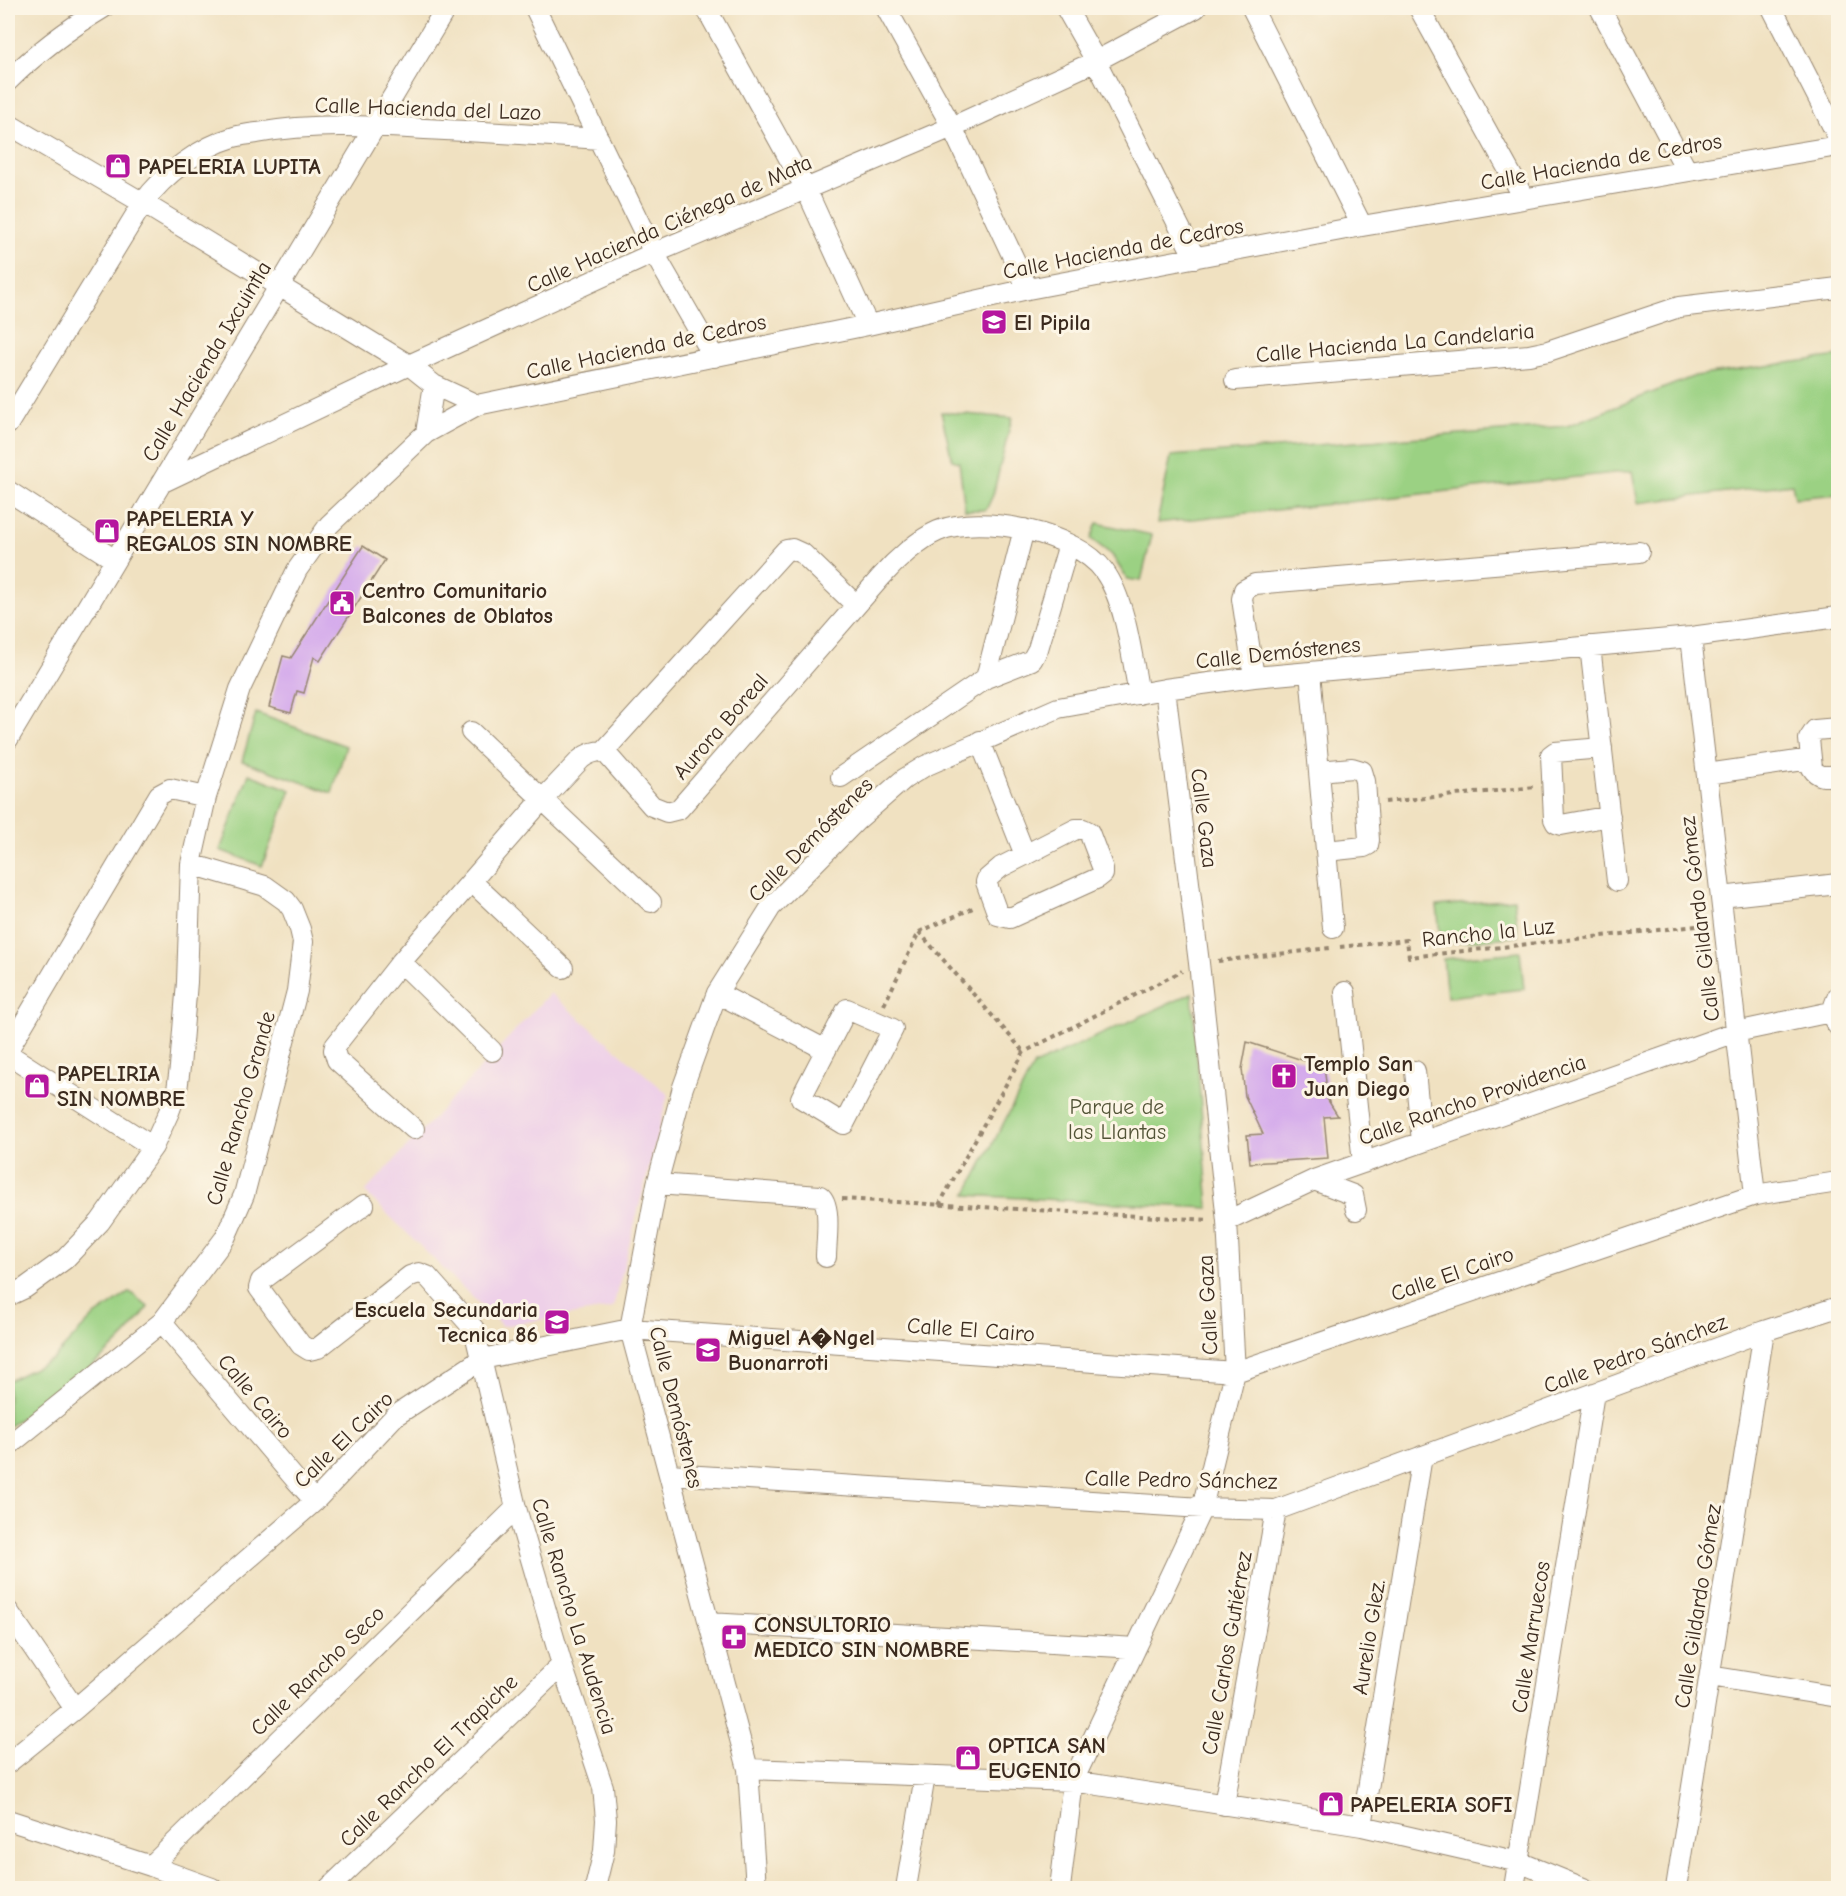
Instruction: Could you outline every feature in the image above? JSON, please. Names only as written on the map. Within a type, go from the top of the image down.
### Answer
[{"type":"street","points":[[8,81],[39,51],[68,29],[103,8]]},
{"type":"street","name":"Calle Hacienda Ixcuintla","points":[[8,739],[446,8]]},
{"type":"street","points":[[535,8],[654,253],[714,357]]},
{"type":"street","points":[[706,8],[806,189],[868,325]]},
{"type":"street","points":[[886,8],[952,127],[1028,289]]},
{"type":"street","points":[[1066,8],[1096,61],[1195,258]]},
{"type":"street","name":"Calle Hacienda Ciénega de Mata","points":[[161,483],[409,365],[654,253],[952,127],[1096,61],[1196,8]]},
{"type":"street","points":[[1252,8],[1362,226]]},
{"type":"street","points":[[1419,8],[1524,198]]},
{"type":"street","points":[[1600,8],[1687,171]]},
{"type":"street","points":[[1772,8],[1837,137]]},
{"type":"street","points":[[8,123],[143,202],[409,365],[434,385],[477,405]]},
{"type":"street","name":"Calle Hacienda del Lazo","points":[[8,424],[143,202],[173,170],[201,152],[234,137],[312,126],[375,126],[599,139]]},
{"type":"street","name":"Calle Hacienda de Cedros","points":[[8,1296],[25,1288],[65,1259],[100,1222],[153,1147],[173,1101],[180,1067],[187,982],[191,864],[206,797],[240,689],[297,570],[328,525],[426,433],[477,405],[868,325],[1028,289],[1362,226],[1687,171],[1837,137]]},
{"type":"street","name":"Calle Hacienda La Candelaria","points":[[1235,380],[1529,355],[1548,351],[1679,306],[1839,288]]},
{"type":"street","points":[[426,433],[434,385]]},
{"type":"street","points":[[8,491],[115,560]]},
{"type":"street","name":"Aurora Boreal","points":[[604,752],[652,806],[667,812],[680,809],[890,566],[937,532],[978,524],[1024,529],[1069,544],[1097,563],[1111,583],[1119,602],[1128,634],[1139,694]]},
{"type":"street","points":[[986,678],[1024,529]]},
{"type":"street","points":[[841,777],[986,678],[1027,664],[1032,660],[1038,649],[1069,544]]},
{"type":"street","points":[[414,1129],[337,1059],[334,1050],[401,962],[542,800],[586,755],[592,752],[604,752],[786,550],[792,549],[803,554],[856,605]]},
{"type":"street","points":[[1254,676],[1242,599],[1245,590],[1255,584],[1639,552]]},
{"type":"street","name":"Calle Demóstenes","points":[[756,1888],[748,1768],[630,1329],[657,1184],[683,1087],[717,993],[771,907],[856,821],[904,779],[925,766],[1058,708],[1254,676],[1691,637],[1839,617]]},
{"type":"street","name":"Calle Gildardo Gómez","points":[[1691,637],[1755,1195]]},
{"type":"street","points":[[1590,646],[1617,881]]},
{"type":"street","points":[[1310,672],[1333,928]]},
{"type":"street","name":"Calle Gaza","points":[[1060,1888],[1073,1781],[1202,1508],[1235,1372],[1227,1221],[1165,689]]},
{"type":"street","points":[[1839,728],[1815,730],[1809,739],[1812,768],[1822,777],[1839,776]]},
{"type":"street","points":[[471,732],[651,902]]},
{"type":"street","points":[[980,741],[1025,855]]},
{"type":"street","points":[[1602,748],[1552,753],[1550,760],[1554,819],[1561,825],[1610,816]]},
{"type":"street","points":[[1707,774],[1811,759]]},
{"type":"street","points":[[1319,771],[1352,768],[1362,771],[1367,803],[1370,840],[1368,845],[1364,848],[1326,851]]},
{"type":"street","points":[[153,1147],[8,1052],[159,795],[166,790],[174,789],[206,797]]},
{"type":"street","points":[[1083,828],[1089,831],[1103,869],[1103,874],[1098,878],[1010,918],[998,915],[992,899],[986,882],[988,877],[1001,867],[1076,829],[1083,828]]},
{"type":"street","name":"Calle Rancho Grande","points":[[8,1446],[162,1322],[225,1238],[244,1195],[297,991],[303,942],[292,909],[286,901],[265,886],[191,864]]},
{"type":"street","points":[[471,881],[563,968]]},
{"type":"street","points":[[1721,897],[1839,884]]},
{"type":"street","points":[[401,962],[492,1051]]},
{"type":"street","points":[[1345,992],[1363,1163]]},
{"type":"street","points":[[717,993],[826,1050]]},
{"type":"street","points":[[847,1009],[884,1025],[844,1124],[801,1098],[826,1050],[847,1009]]},
{"type":"street","name":"Calle Rancho Providencia","points":[[1227,1221],[1314,1180],[1736,1032],[1836,1011]]},
{"type":"street","points":[[1415,1071],[1422,1142]]},
{"type":"street","points":[[1314,1180],[1353,1195],[1356,1210]]},
{"type":"street","name":"Calle El Cairo","points":[[8,1763],[75,1709],[315,1501],[394,1416],[482,1359],[630,1329],[1235,1372],[1755,1195],[1839,1182]]},
{"type":"street","points":[[657,1184],[815,1195],[824,1198],[827,1206],[826,1257]]},
{"type":"street","name":"Calle Rancho La Audencia","points":[[364,1205],[261,1281],[261,1292],[301,1345],[309,1350],[318,1348],[410,1276],[419,1273],[427,1276],[474,1329],[516,1508],[562,1665],[603,1787],[606,1820],[604,1851],[595,1888]]},
{"type":"street","name":"Calle Pedro Sánchez","points":[[669,1474],[1202,1508],[1276,1510],[1764,1331],[1839,1307]]},
{"type":"street","name":"Calle Cairo","points":[[162,1322],[315,1501]]},
{"type":"street","name":"Calle Gildardo Gómez","points":[[1676,1888],[1764,1331]]},
{"type":"street","name":"Calle Marruecos","points":[[1514,1888],[1594,1393]]},
{"type":"street","name":"Aurelio Glez.","points":[[1362,1826],[1422,1456]]},
{"type":"street","name":"Calle Rancho Seco","points":[[150,1866],[516,1508]]},
{"type":"street","name":"Calle Carlos Gutiérrez","points":[[1224,1804],[1276,1510]]},
{"type":"street","points":[[8,1611],[75,1709]]},
{"type":"street","points":[[710,1623],[1136,1648]]},
{"type":"street","name":"Calle Rancho El Trapiche","points":[[328,1888],[562,1665]]},
{"type":"street","points":[[1710,1676],[1839,1697]]},
{"type":"street","points":[[748,1768],[1073,1781],[1362,1826],[1519,1862],[1583,1888]]},
{"type":"street","points":[[906,1888],[926,1776]]},
{"type":"street","points":[[8,1820],[212,1888]]},
{"type":"path","points":[[1367,803],[1551,786]]},
{"type":"path","points":[[884,1025],[919,932],[992,899]]},
{"type":"path","name":"Rancho la Luz","points":[[1198,963],[1407,940],[1409,957],[1724,923]]},
{"type":"path","points":[[919,932],[1024,1052]]},
{"type":"path","points":[[939,1205],[1024,1052],[1198,963]]},
{"type":"path","points":[[824,1198],[1227,1221]]},
{"type":"shaded area","points":[[550,993],[668,1094],[613,1308],[502,1326],[365,1192]]},
{"type":"green space","points":[[1838,356],[1838,494],[1795,498],[1792,484],[1638,503],[1632,471],[1157,523],[1171,456],[1567,426],[1695,376]]},
{"type":"green space","points":[[941,412],[1012,418],[993,495],[986,510],[965,510],[959,462],[952,460]]},
{"type":"green space","points":[[1097,523],[1152,535],[1141,581],[1127,579],[1112,555],[1091,539]]},
{"type":"green space","points":[[256,713],[346,746],[332,793],[242,761]]},
{"type":"green space","points":[[249,774],[291,790],[262,866],[220,850]]},
{"type":"green space","points":[[1514,899],[1518,936],[1441,944],[1437,906]]},
{"type":"green space","points":[[1520,952],[1524,989],[1447,997],[1443,959]]},
{"type":"green space","name":"Parque de las Llantas","points":[[1192,993],[1209,1208],[966,1195],[1034,1065]]},
{"type":"green space","points":[[130,1292],[148,1307],[119,1342],[84,1373],[8,1427],[8,1381],[53,1359],[92,1318]]},
{"type":"building","name":"Centro Comunitario Balcones de Oblatos","points":[[363,546],[385,560],[320,661],[314,657],[304,693],[297,691],[291,713],[269,707],[283,656],[291,658]]},
{"type":"building","points":[[1247,1042],[1324,1067],[1326,1082],[1319,1086],[1338,1116],[1324,1117],[1328,1158],[1250,1163],[1247,1135],[1263,1134],[1245,1096],[1242,1069]]},
{"type":"place","name":"PAPELERIA LUPITA","points":[[118,166]]},
{"type":"place","name":"El Pipila","points":[[994,322]]},
{"type":"place","name":"PAPELERIA Y REGALOS SIN NOMBRE","points":[[107,531]]},
{"type":"place","name":"Centro Comunitario Balcones de Oblatos","points":[[342,603]]},
{"type":"place","name":"Templo San Juan Diego","points":[[1284,1076]]},
{"type":"place","name":"PAPELIRIA SIN NOMBRE","points":[[37,1086]]},
{"type":"place","name":"Escuela Secundaria Tecnica 86","points":[[557,1322]]},
{"type":"place","name":"Miguel A�Ngel Buonarroti","points":[[708,1350]]},
{"type":"place","name":"CONSULTORIO MEDICO SIN NOMBRE","points":[[734,1637]]},
{"type":"place","name":"OPTICA SAN EUGENIO","points":[[968,1758]]},
{"type":"place","name":"PAPELERIA SOFI","points":[[1331,1804]]}]
